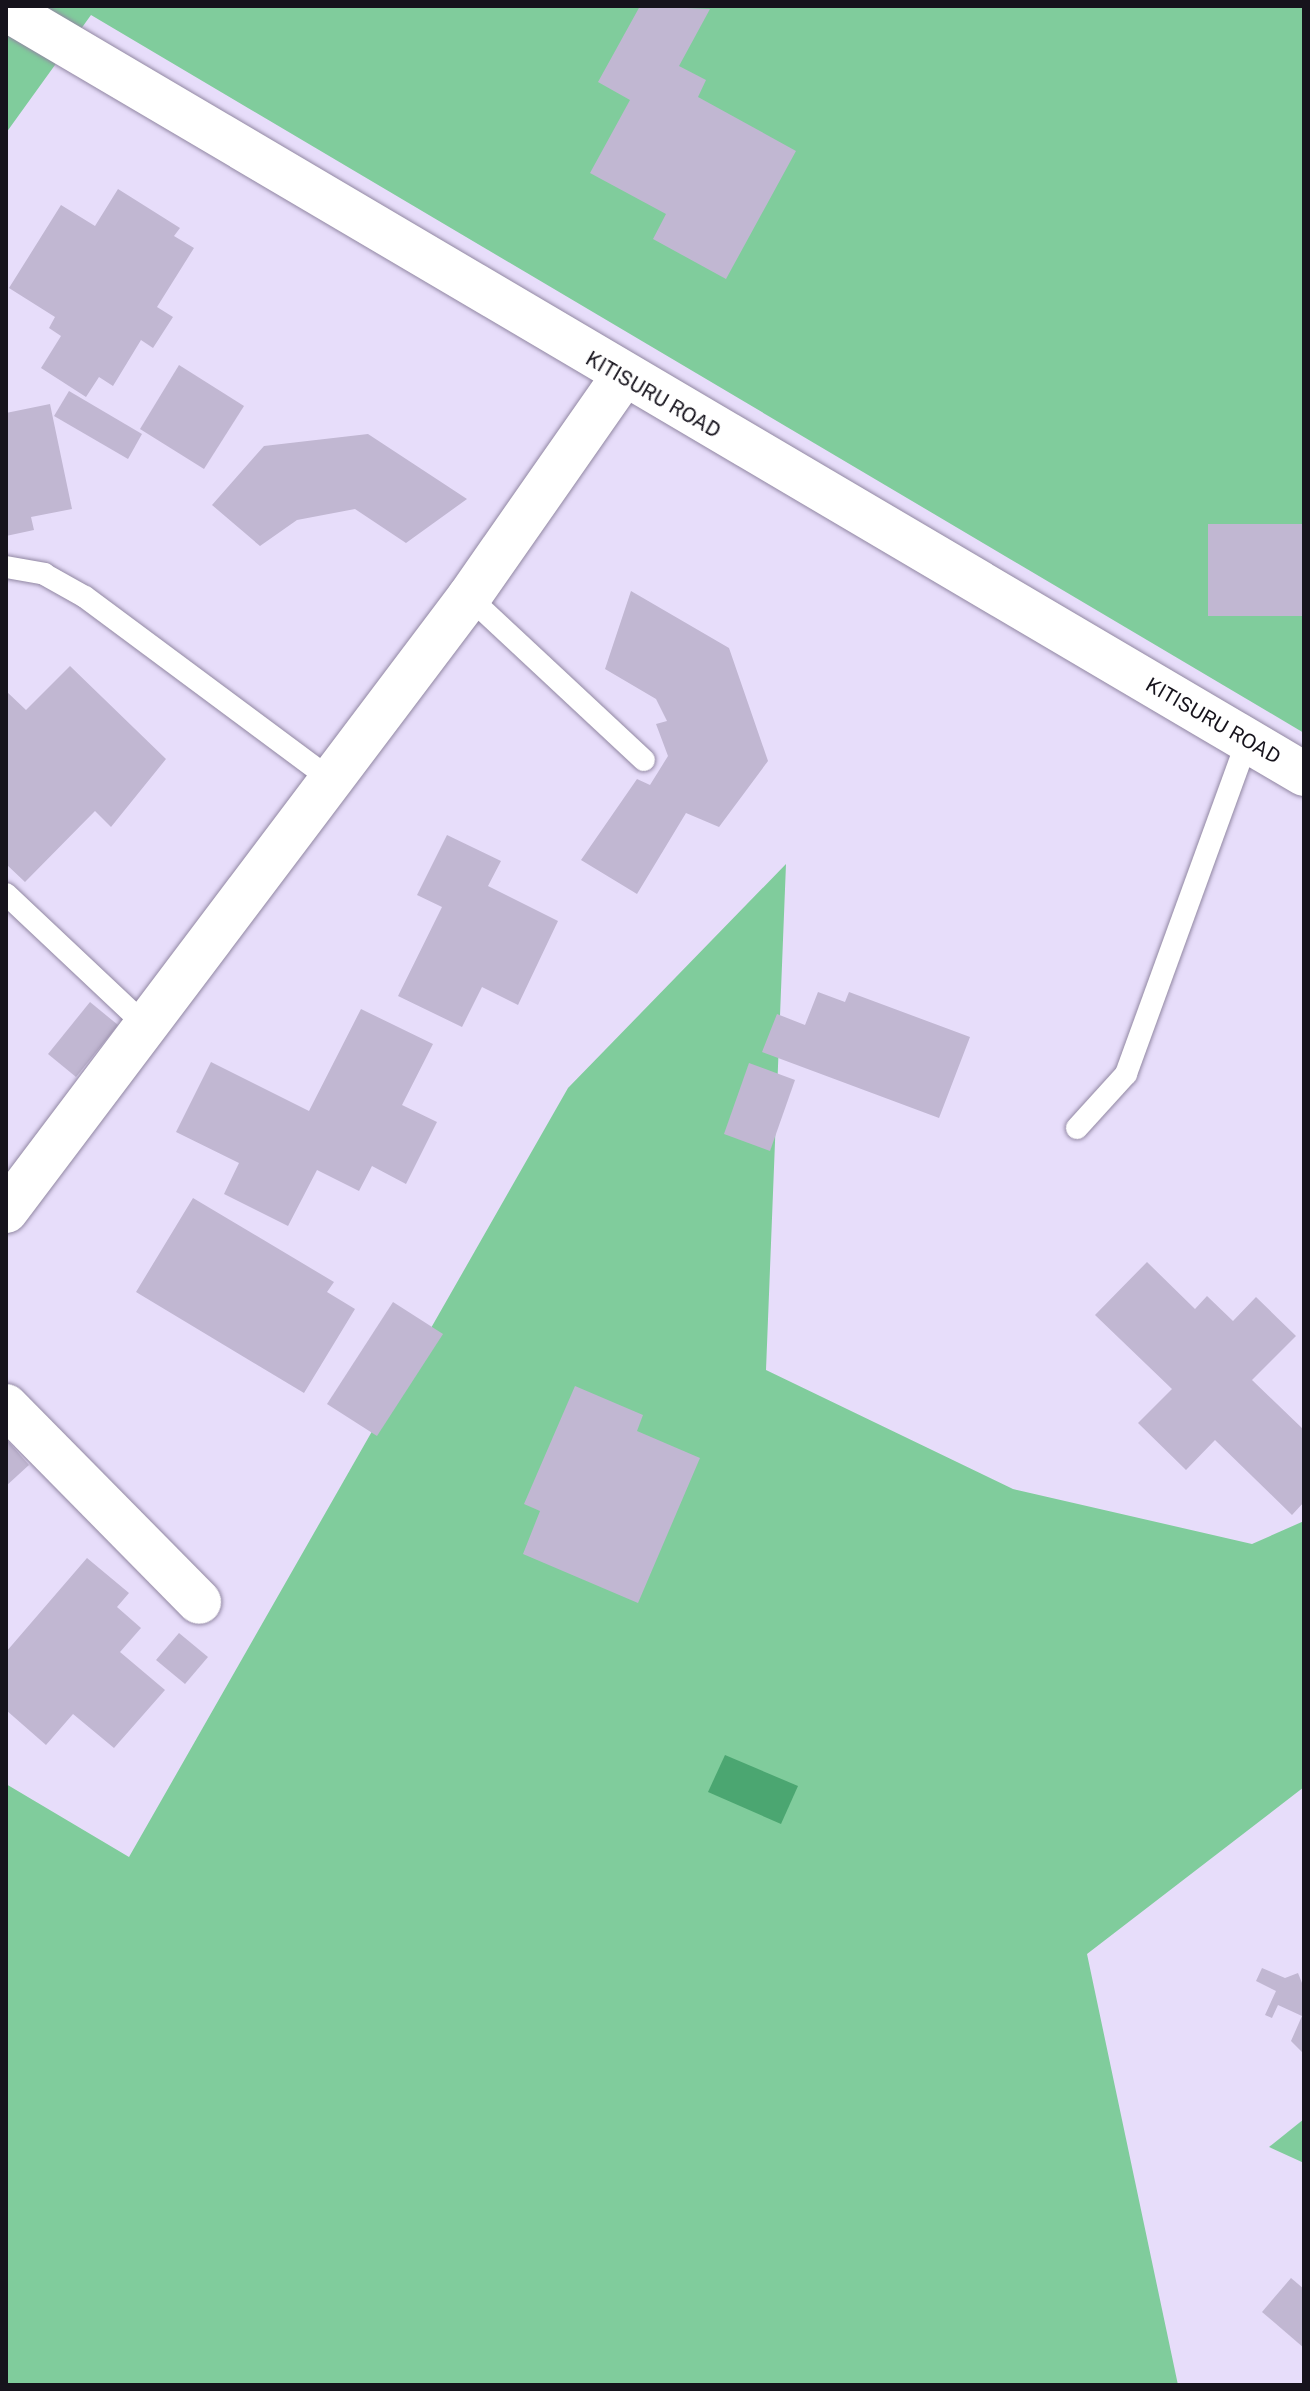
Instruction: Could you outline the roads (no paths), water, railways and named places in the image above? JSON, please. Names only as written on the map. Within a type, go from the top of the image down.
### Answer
[{"type":"street","name":"KITISURU ROAD","points":[[6,9],[622,378],[1304,774]]},
{"type":"street","points":[[6,1211],[329,778],[469,597],[622,378]]},
{"type":"street","points":[[6,1406],[199,1602]]},
{"type":"lane","points":[[6,567],[44,574],[85,597],[329,778]]},
{"type":"lane","points":[[469,597],[644,760]]},
{"type":"lane","points":[[1077,1128],[1126,1074],[1247,741]]},
{"type":"lane","points":[[6,894],[144,1024]]}]
